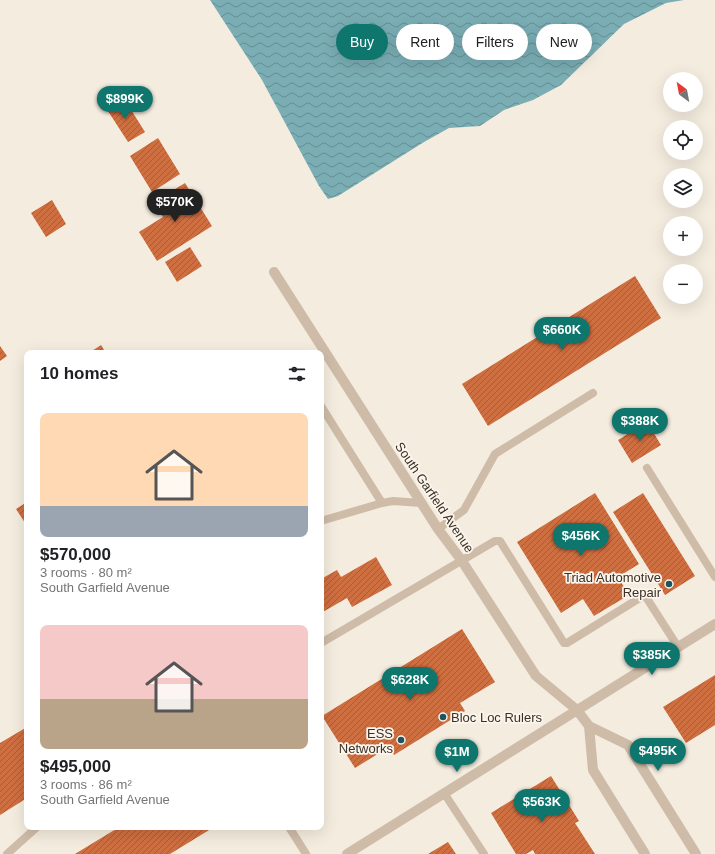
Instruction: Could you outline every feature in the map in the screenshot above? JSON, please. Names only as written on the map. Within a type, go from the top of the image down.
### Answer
[{"type":"street","name":"South Garfield Avenue","points":[[274,272],[324,350]]},
{"type":"street","name":"South Garfield Avenue","points":[[324,351],[421,503],[462,561],[536,676],[577,710],[589,726],[628,745],[696,854]]},
{"type":"street","points":[[347,854],[715,624]]},
{"type":"street","points":[[589,726],[593,770],[645,854]]},
{"type":"lane","points":[[438,529],[464,510],[495,454],[594,393]]},
{"type":"lane","points":[[324,411],[382,503]]},
{"type":"lane","points":[[647,468],[715,577]]},
{"type":"lane","points":[[324,520],[393,501],[421,503]]},
{"type":"lane","points":[[324,642],[495,541],[500,541],[564,643],[568,643],[643,596],[646,598],[678,647]]},
{"type":"lane","points":[[444,793],[484,854]]},
{"type":"lane","points":[[7,854],[34,830]]},
{"type":"lane","points":[[291,830],[306,854]]},
{"type":"water","points":[[210,0],[684,0],[666,3],[624,24],[592,55],[592,24],[536,24],[536,60],[587,60],[561,85],[533,100],[504,110],[480,126],[449,128],[338,196],[328,199],[319,186],[262,80]]},
{"type":"building","points":[[123,97],[145,132],[128,142],[106,108]]},
{"type":"building","points":[[158,138],[180,174],[152,192],[130,156]]},
{"type":"building","points":[[185,183],[212,226],[157,261],[139,232],[163,217],[154,202]]},
{"type":"building","points":[[52,200],[66,224],[46,237],[31,213]]},
{"type":"building","points":[[190,247],[202,266],[177,282],[165,262]]},
{"type":"building","points":[[635,276],[661,318],[488,426],[462,384]]},
{"type":"building","points":[[101,345],[104,350],[94,350]]},
{"type":"building","points":[[0,346],[7,356],[0,361]]},
{"type":"building","points":[[647,422],[661,445],[632,463],[618,440]]},
{"type":"building","points":[[595,493],[639,564],[618,577],[629,595],[594,616],[583,599],[561,613],[517,542]]},
{"type":"building","points":[[643,493],[695,576],[665,595],[613,512]]},
{"type":"building","points":[[24,504],[24,521],[16,509]]},
{"type":"building","points":[[376,557],[392,585],[352,607],[347,598],[324,611],[324,577],[337,570],[341,577]]},
{"type":"building","points":[[462,629],[495,682],[460,703],[465,711],[394,755],[389,747],[355,768],[324,719],[324,715]]},
{"type":"building","points":[[715,675],[715,725],[686,743],[663,707]]},
{"type":"building","points":[[24,729],[24,800],[0,815],[0,743]]},
{"type":"building","points":[[551,776],[579,821],[575,823],[595,854],[535,854],[533,850],[526,854],[516,854],[491,813]]},
{"type":"building","points":[[114,830],[209,830],[170,854],[75,854]]},
{"type":"building","points":[[448,842],[456,854],[428,854]]},
{"type":"place","name":"Triad Automotive Repair","points":[[669,584]]},
{"type":"place","name":"Bloc Loc Rulers","points":[[443,717]]},
{"type":"place","name":"ESS Networks","points":[[401,740]]}]
